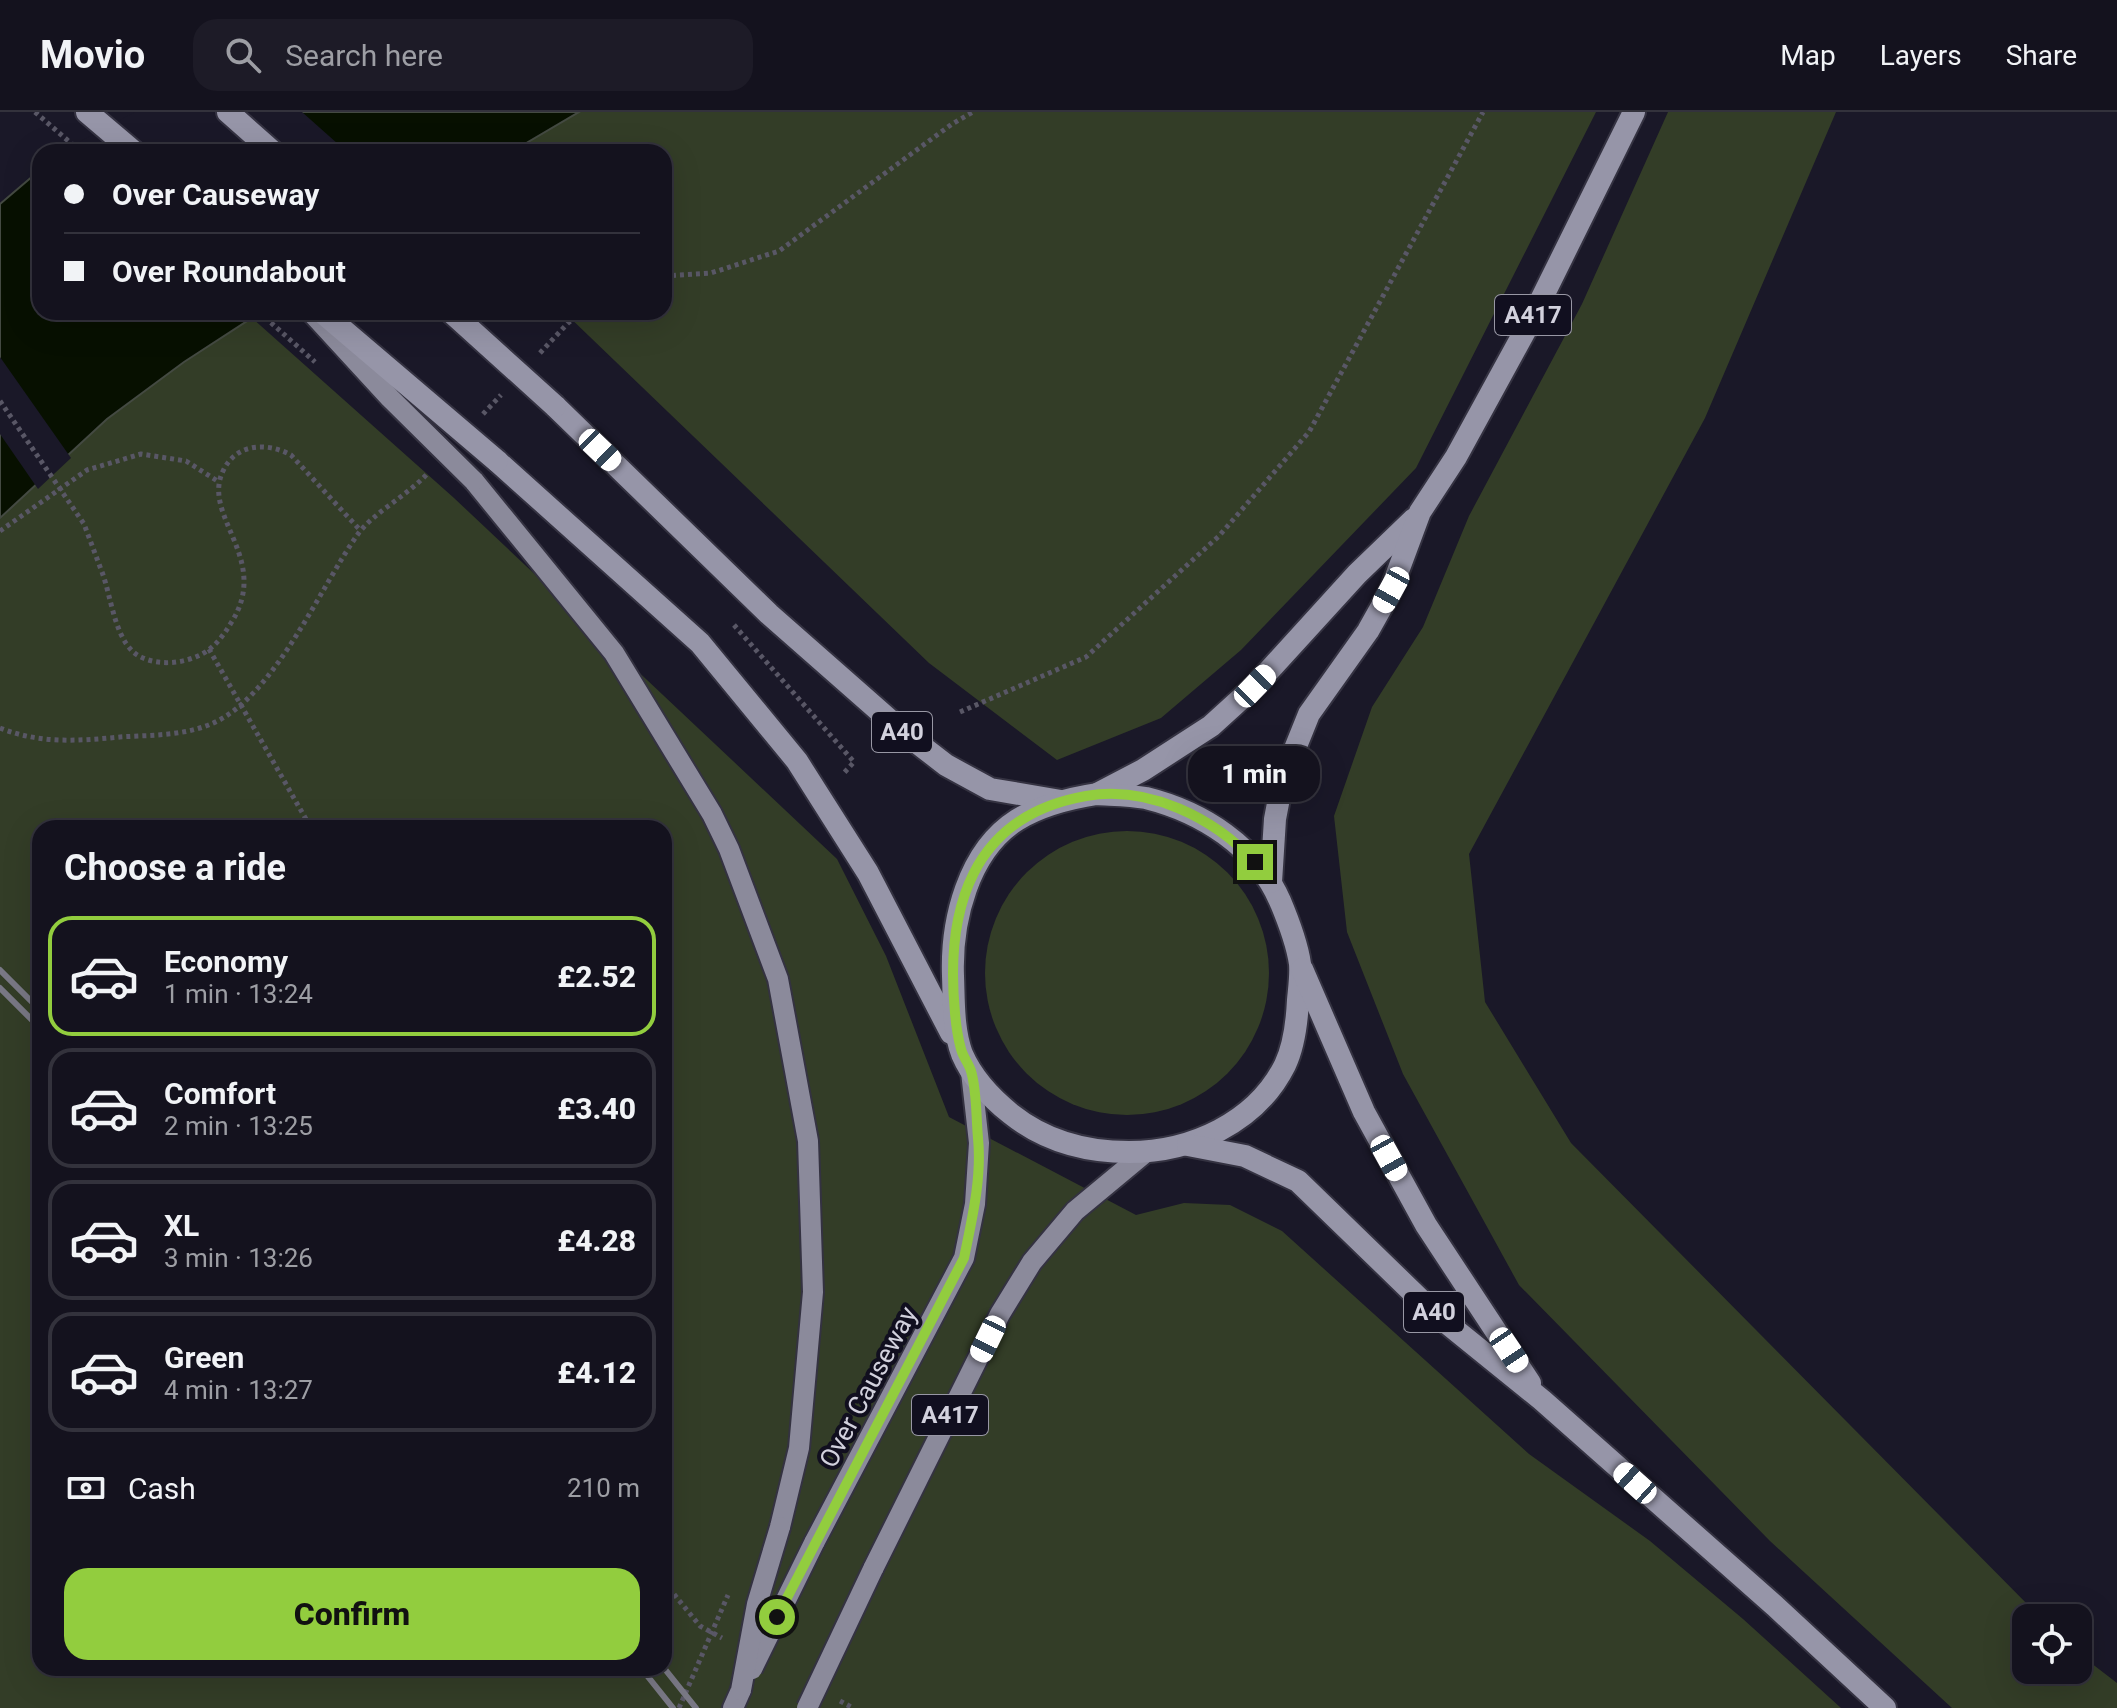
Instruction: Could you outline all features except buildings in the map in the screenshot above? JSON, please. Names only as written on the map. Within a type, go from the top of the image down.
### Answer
[{"type":"highway","points":[[87,112],[125,144]]},
{"type":"highway","points":[[228,112],[264,144]]},
{"type":"highway","name":"A417","points":[[1097,794],[1143,770],[1211,726],[1265,676],[1357,574],[1420,512],[1456,457],[1531,320],[1634,112]]},
{"type":"highway","name":"A40","points":[[331,320],[497,461],[700,643],[818,790],[868,873],[971,1072],[998,1104],[1028,1127],[1060,1141],[1103,1152],[1146,1152],[1187,1145],[1212,1135],[1237,1120],[1264,1096],[1286,1064],[1297,1024],[1300,965]]},
{"type":"highway","name":"A40","points":[[460,320],[555,406],[769,614],[902,731],[946,765],[990,789],[1063,801]]},
{"type":"highway","name":"A417","points":[[1271,882],[1275,819],[1288,766],[1309,714],[1368,631],[1391,590],[1420,512]]},
{"type":"highway","name":"A40","points":[[961,1051],[955,1015],[953,968],[958,915],[973,871],[994,840],[1018,820],[1063,801],[1097,794],[1143,798],[1190,812],[1233,838],[1271,882],[1283,909],[1300,965],[1364,1112],[1426,1225],[1542,1400]]},
{"type":"highway","name":"A40","points":[[1187,1145],[1245,1156],[1298,1181],[1432,1311],[1542,1400],[1885,1708]]},
{"type":"main road","points":[[318,320],[390,398],[474,481],[614,653],[712,814],[729,849],[778,979],[808,1141],[813,1292],[799,1448],[757,1604],[737,1699]]},
{"type":"main road","name":"Over Causeway","points":[[737,1699],[814,1543],[964,1258],[975,1204],[979,1143],[971,1072]]},
{"type":"main road","name":"A417","points":[[807,1708],[1000,1314],[1032,1262],[1075,1211],[1146,1152]]},
{"type":"path","points":[[35,112],[72,144]]},
{"type":"path","points":[[672,275],[711,273],[779,251],[952,124],[973,112]]},
{"type":"path","points":[[960,712],[1086,657],[1219,536],[1309,432],[1483,112]]},
{"type":"path","points":[[0,401],[84,524],[121,637],[141,658],[180,662],[209,649],[223,636],[238,613],[245,579],[239,548],[221,505],[219,483],[223,470],[239,453],[251,446],[279,449],[300,463],[360,530],[268,678],[243,705],[211,724],[175,733],[63,742],[32,738],[0,728]]},
{"type":"path","points":[[0,531],[87,470],[141,454],[186,461],[219,483]]},
{"type":"path","points":[[724,614],[854,762],[843,774]]},
{"type":"path","points":[[209,649],[307,820]]},
{"type":"path","points":[[679,1708],[732,1584]]},
{"type":"green space","points":[[579,112],[1596,112],[1416,468],[1241,650],[1161,718],[1057,760],[929,663],[572,320],[672,320],[672,144],[525,144]]},
{"type":"green space","points":[[1668,112],[1836,112],[1705,418],[1469,854],[1485,1002],[1571,1143],[2027,1604],[2012,1604],[2012,1684],[2092,1684],[2092,1664],[2117,1683],[2117,1708],[1952,1708],[1770,1541],[1519,1285],[1403,1074],[1347,932],[1334,816],[1372,707],[1423,627],[1469,516],[1582,304]]},
{"type":"green space","points":[[249,320],[254,320],[454,498],[837,859],[886,956],[949,1117],[1136,1215],[1184,1203],[1230,1205],[1282,1231],[1529,1454],[1650,1541],[1743,1619],[1841,1708],[0,1708],[0,518],[107,419],[184,362]]},
{"type":"green space","points":[[1127,831],[1155,834],[1181,842],[1206,855],[1228,872],[1245,894],[1258,919],[1266,945],[1269,973],[1266,1001],[1258,1027],[1245,1052],[1228,1074],[1206,1091],[1181,1104],[1155,1112],[1127,1115],[1099,1112],[1073,1104],[1048,1091],[1026,1074],[1009,1052],[996,1027],[988,1001],[985,973],[988,945],[996,919],[1009,894],[1026,872],[1048,855],[1073,842],[1099,834]]},
{"type":"shaded area","points":[[144,112],[579,112],[525,144],[85,144]]},
{"type":"shaded area","points":[[32,177],[32,320],[249,320],[184,362],[107,419],[0,518],[0,204]]},
{"type":"pier","points":[[135,112],[302,112],[338,144],[75,144]]},
{"type":"pier","points":[[0,357],[71,458],[38,489],[0,434]]},
{"type":"railway","points":[[0,970],[32,1002]]},
{"type":"railway","points":[[0,988],[32,1020]]},
{"type":"railway","points":[[647,1676],[673,1708]]},
{"type":"railway","points":[[670,1676],[696,1708]]},
{"type":"route","points":[[777,1617],[964,1258],[975,1204],[979,1143],[971,1072],[961,1051],[955,1015],[953,968],[958,915],[973,871],[994,840],[1018,820],[1063,801],[1097,794],[1143,798],[1190,812],[1233,838],[1255,862]]}]
